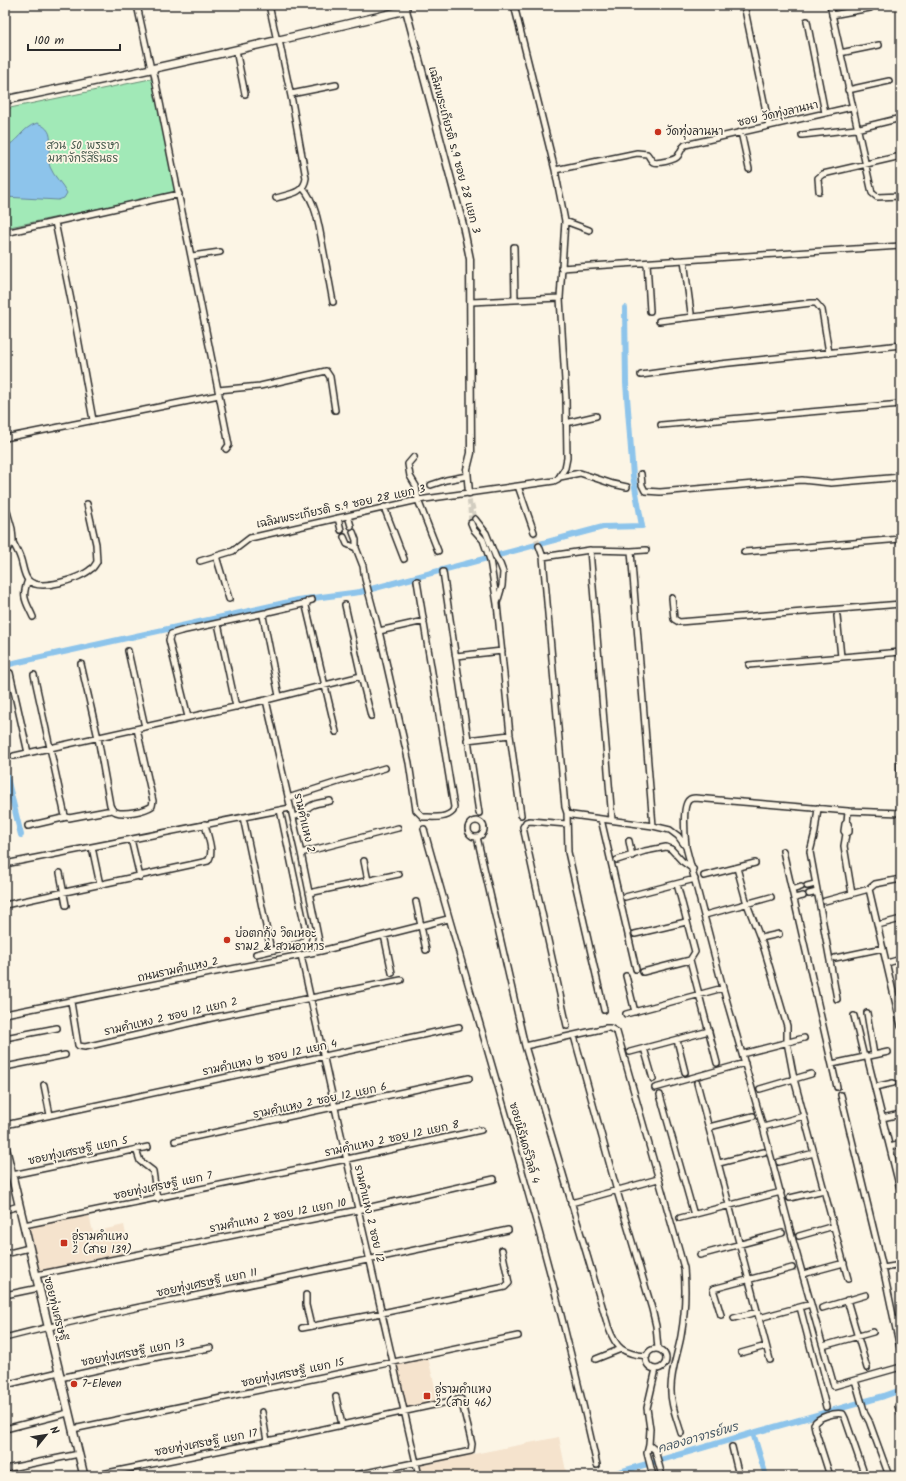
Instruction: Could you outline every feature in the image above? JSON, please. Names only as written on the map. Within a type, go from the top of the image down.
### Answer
[{"type":"main road","points":[[5,100],[83,85],[236,50],[405,7]]},
{"type":"main road","points":[[5,508],[11,537],[5,552]]},
{"type":"main road","name":"ซอยทุ่งเศรษฐี","points":[[5,1146],[7,1165],[12,1175],[84,1476]]},
{"type":"street","points":[[137,5],[192,256],[229,445],[226,449]]},
{"type":"street","points":[[269,5],[291,94],[306,178],[303,188],[294,193],[276,198]]},
{"type":"street","points":[[514,5],[555,170],[565,221],[560,298],[567,458],[565,468],[560,476]]},
{"type":"street","points":[[744,5],[769,126]]},
{"type":"street","points":[[830,5],[856,129],[873,196],[877,198],[901,196]]},
{"type":"street","name":"เฉลิมพระเกียรติ ร.9 ซอย 28 แยก 3","points":[[405,7],[463,225],[470,259],[471,454],[467,469],[469,493]]},
{"type":"street","points":[[832,15],[870,8]]},
{"type":"street","points":[[807,21],[825,113]]},
{"type":"street","points":[[840,53],[879,45]]},
{"type":"street","points":[[236,50],[245,94]]},
{"type":"street","points":[[848,90],[889,81]]},
{"type":"street","points":[[291,94],[336,86]]},
{"type":"street","name":"ซอย วัดทุ่งลานนา","points":[[555,170],[636,153],[647,154],[655,163],[672,160],[678,157],[685,145],[852,107]]},
{"type":"street","points":[[802,134],[856,129],[901,118]]},
{"type":"street","points":[[741,132],[749,169]]},
{"type":"street","points":[[818,191],[818,178],[823,174],[901,156]]},
{"type":"street","points":[[303,188],[313,204],[320,230],[333,302]]},
{"type":"street","points":[[5,233],[179,194]]},
{"type":"street","points":[[565,221],[589,230]]},
{"type":"street","points":[[55,222],[93,420]]},
{"type":"street","points":[[561,268],[901,246]]},
{"type":"street","points":[[514,247],[515,300]]},
{"type":"street","points":[[192,256],[220,252]]},
{"type":"street","points":[[684,260],[691,313]]},
{"type":"street","points":[[647,263],[650,311]]},
{"type":"street","points":[[470,302],[560,298]]},
{"type":"street","points":[[659,321],[816,303],[822,310],[829,353]]},
{"type":"street","points":[[642,375],[720,364],[901,345]]},
{"type":"street","points":[[5,438],[326,371],[330,377],[335,410]]},
{"type":"street","points":[[661,425],[901,404]]},
{"type":"street","points":[[566,423],[596,416]]},
{"type":"street","points":[[414,457],[408,464],[410,476],[416,486],[418,500],[438,551]]},
{"type":"street","name":"เฉลิมพระเกียรติ ร.9 ซอย 28 แยก 3","points":[[200,561],[233,551],[250,538],[418,500],[554,481],[560,476],[580,473],[627,487]]},
{"type":"street","points":[[641,474],[642,485],[645,491],[660,492],[802,480],[831,483],[901,477]]},
{"type":"street","points":[[431,485],[446,480],[467,476]]},
{"type":"street","points":[[518,486],[534,532]]},
{"type":"street","points":[[11,537],[20,557],[25,576],[28,580],[37,585],[51,585],[74,578],[92,569],[97,562],[97,554],[87,504]]},
{"type":"street","points":[[384,507],[404,559]]},
{"type":"street","points":[[348,516],[351,526]]},
{"type":"street","points":[[338,518],[341,530]]},
{"type":"street","points":[[473,521],[486,533],[489,548],[497,604],[510,735],[521,815]]},
{"type":"street","points":[[353,532],[356,540],[356,548],[363,566],[410,763],[416,810],[423,817],[450,815],[454,811],[454,807],[417,582]]},
{"type":"street","points":[[344,537],[348,544],[356,548]]},
{"type":"street","points":[[744,552],[901,539]]},
{"type":"street","points":[[540,546],[543,557],[565,807],[567,812],[568,852],[604,1010]]},
{"type":"street","points":[[489,548],[500,564],[503,579],[497,604]]},
{"type":"street","points":[[543,557],[590,550],[646,550]]},
{"type":"street","points":[[590,550],[612,820]]},
{"type":"street","points":[[631,551],[653,826]]},
{"type":"street","points":[[216,556],[229,599]]},
{"type":"street","points":[[443,572],[479,812]]},
{"type":"street","points":[[28,580],[24,595],[34,617]]},
{"type":"street","points":[[672,598],[674,619],[679,622],[901,604]]},
{"type":"street","points":[[188,717],[169,640],[171,634],[309,602],[324,686],[336,732]]},
{"type":"street","points":[[345,605],[371,716]]},
{"type":"street","points":[[265,613],[263,619],[279,696]]},
{"type":"street","points":[[837,616],[841,657]]},
{"type":"street","points":[[379,631],[424,621]]},
{"type":"street","points":[[219,628],[236,707]]},
{"type":"street","points":[[128,651],[145,727]]},
{"type":"street","points":[[456,656],[502,651]]},
{"type":"street","points":[[749,665],[901,652]]},
{"type":"street","points":[[81,664],[98,738],[112,810]]},
{"type":"street","points":[[10,673],[28,753]]},
{"type":"street","points":[[34,675],[65,816],[67,817]]},
{"type":"street","points":[[14,756],[236,707],[361,676]]},
{"type":"street","name":"รามคำแหง 2","points":[[266,700],[301,853],[321,951]]},
{"type":"street","points":[[901,723],[900,813],[848,811],[703,798],[690,799],[686,807],[684,830],[686,847],[723,988],[834,1386],[901,1367]]},
{"type":"street","points":[[28,826],[67,817],[112,810],[117,813],[141,811],[152,806],[152,793],[136,729]]},
{"type":"street","points":[[467,740],[510,735]]},
{"type":"street","points":[[288,798],[385,768]]},
{"type":"street","points":[[293,817],[305,813],[309,806],[330,801]]},
{"type":"street","points":[[5,864],[290,808]]},
{"type":"street","points":[[818,808],[815,832],[810,852],[838,999]]},
{"type":"street","points":[[256,954],[300,944],[304,942],[306,938],[280,810]]},
{"type":"street","points":[[848,811],[844,831],[846,834],[844,846],[852,894]]},
{"type":"street","points":[[567,812],[572,815],[653,826],[670,830],[678,836],[686,847]]},
{"type":"street","points":[[243,817],[271,950]]},
{"type":"street","points":[[601,819],[636,969]]},
{"type":"street","points":[[567,824],[530,821],[526,822],[523,827],[567,1026]]},
{"type":"street","points":[[5,905],[140,877],[208,861],[211,852],[205,824]]},
{"type":"street","points":[[301,853],[398,828]]},
{"type":"street","name":"ซอยนิรันดร์วิลล์ 4","points":[[424,829],[448,919],[528,1190],[578,1380],[597,1465]]},
{"type":"street","points":[[477,837],[526,1046],[610,1333],[621,1349],[631,1354],[647,1356]]},
{"type":"street","points":[[132,839],[140,877]]},
{"type":"street","points":[[629,842],[632,856]]},
{"type":"street","points":[[92,846],[100,885]]},
{"type":"street","points":[[617,860],[645,851],[666,847],[672,849],[682,861],[692,869]]},
{"type":"street","points":[[783,851],[837,1087]]},
{"type":"street","points":[[364,861],[368,881]]},
{"type":"street","points":[[704,876],[755,863]]},
{"type":"street","points":[[737,868],[747,904],[761,938],[787,1026],[787,1042],[794,1079],[848,1279]]},
{"type":"street","points":[[60,873],[66,905]]},
{"type":"street","points":[[309,893],[399,874]]},
{"type":"street","points":[[625,897],[695,879]]},
{"type":"street","points":[[825,900],[870,889],[875,884],[901,879]]},
{"type":"street","points":[[643,972],[690,960],[695,952],[677,884]]},
{"type":"street","points":[[792,890],[815,884]]},
{"type":"street","points":[[870,889],[901,1026]]},
{"type":"street","points":[[809,894],[817,892]]},
{"type":"street","points":[[794,898],[803,896]]},
{"type":"street","points":[[705,915],[771,897]]},
{"type":"street","points":[[416,902],[426,950]]},
{"type":"street","name":"ถนนรามคำแหง 2","points":[[5,1014],[321,951],[448,919]]},
{"type":"street","points":[[878,925],[901,919]]},
{"type":"street","points":[[635,934],[686,922]]},
{"type":"street","points":[[761,938],[779,934]]},
{"type":"street","points":[[384,935],[392,973]]},
{"type":"street","points":[[835,958],[883,948]]},
{"type":"street","name":"รามคำแหง 2 ซอย 12","points":[[301,955],[419,1476]]},
{"type":"street","points":[[887,962],[901,959]]},
{"type":"street","points":[[690,960],[717,1062]]},
{"type":"street","points":[[626,976],[635,1012]]},
{"type":"street","points":[[311,998],[401,980]]},
{"type":"street","points":[[626,1014],[723,988]]},
{"type":"street","name":"รามคำแหง 2 ซอย 12 แยก 2","points":[[71,1002],[78,1045],[85,1047],[216,1017],[311,998]]},
{"type":"street","points":[[895,999],[901,998]]},
{"type":"street","points":[[867,1013],[874,1055]]},
{"type":"street","points":[[854,1016],[875,1087],[899,1178],[901,1193]]},
{"type":"street","name":"รามคำแหง ๒ ซอย 12 แยก 4","points":[[5,1125],[459,1027]]},
{"type":"street","points":[[5,1038],[57,1028]]},
{"type":"street","points":[[526,1046],[610,1028],[617,1032],[658,1179],[680,1250],[685,1279],[683,1323],[671,1393],[681,1433]]},
{"type":"street","points":[[630,1052],[709,1032]]},
{"type":"street","points":[[574,1036],[617,1191],[652,1309],[656,1326],[658,1349]]},
{"type":"street","points":[[742,1054],[804,1038]]},
{"type":"street","points":[[676,1040],[685,1072]]},
{"type":"street","points":[[644,1048],[653,1079]]},
{"type":"street","points":[[832,1064],[888,1052]]},
{"type":"street","points":[[5,1067],[65,1055]]},
{"type":"street","points":[[655,1088],[745,1063]]},
{"type":"street","points":[[760,1089],[812,1074]]},
{"type":"street","name":"รามคำแหง 2 ซอย 12 แยก 6","points":[[175,1141],[335,1108],[469,1078]]},
{"type":"street","points":[[697,1083],[770,1360]]},
{"type":"street","points":[[875,1087],[893,1083]]},
{"type":"street","points":[[44,1085],[50,1115]]},
{"type":"street","points":[[660,1095],[694,1215]]},
{"type":"street","points":[[841,1095],[883,1268],[901,1353]]},
{"type":"street","points":[[882,1118],[901,1114]]},
{"type":"street","points":[[709,1127],[753,1116]]},
{"type":"street","points":[[763,1127],[804,1116]]},
{"type":"street","name":"รามคำแหง 2 ซอย 12 แยก 8","points":[[307,1167],[481,1130]]},
{"type":"street","points":[[890,1147],[901,1144]]},
{"type":"street","name":"ซอยทุ่งเศรษฐี แยก 5","points":[[12,1175],[148,1147]]},
{"type":"street","points":[[136,1149],[140,1161],[153,1171],[157,1199]]},
{"type":"street","points":[[719,1163],[764,1152]]},
{"type":"street","points":[[779,1162],[814,1153]]},
{"type":"street","name":"ซอยทุ่งเศรษฐี แยก 7","points":[[24,1225],[157,1199],[307,1167]]},
{"type":"street","name":"รามคำแหง 2 ซอย 12 แยก 10","points":[[36,1275],[358,1210],[494,1179]]},
{"type":"street","points":[[571,1203],[658,1179]]},
{"type":"street","points":[[790,1198],[824,1190]]},
{"type":"street","points":[[680,1218],[781,1192]]},
{"type":"street","points":[[5,1210],[19,1206]]},
{"type":"street","points":[[799,1236],[834,1226]]},
{"type":"street","name":"ซอยทุ่งเศรษฐี แยก 11","points":[[5,1338],[48,1327],[508,1230]]},
{"type":"street","points":[[700,1254],[782,1233]]},
{"type":"street","points":[[5,1254],[29,1248]]},
{"type":"street","points":[[302,1328],[382,1313],[508,1285],[509,1283],[502,1250]]},
{"type":"street","points":[[803,1274],[844,1263]]},
{"type":"street","points":[[883,1268],[901,1265]]},
{"type":"street","points":[[721,1315],[713,1289],[792,1268]]},
{"type":"street","points":[[5,1295],[39,1288]]},
{"type":"street","points":[[306,1295],[306,1305],[311,1326]]},
{"type":"street","points":[[822,1308],[866,1295]]},
{"type":"street","points":[[847,1300],[867,1368]]},
{"type":"street","points":[[759,1318],[811,1304]]},
{"type":"street","points":[[800,1307],[826,1407]]},
{"type":"street","points":[[734,1318],[757,1312]]},
{"type":"street","points":[[823,1346],[873,1332]]},
{"type":"street","name":"ซอยทุ่งเศรษฐี แยก 15","points":[[73,1429],[518,1336]]},
{"type":"street","points":[[741,1353],[766,1346]]},
{"type":"street","name":"ซอยทุ่งเศรษฐี แยก 13","points":[[5,1385],[210,1348]]},
{"type":"street","points":[[596,1359],[621,1349]]},
{"type":"street","points":[[658,1349],[663,1352],[666,1360],[664,1365],[656,1369],[648,1365],[647,1356],[650,1351],[658,1349]]},
{"type":"street","points":[[666,1360],[675,1363]]},
{"type":"street","points":[[653,1476],[647,1453],[650,1429],[647,1408],[656,1369]]},
{"type":"street","points":[[855,1380],[865,1414],[869,1421],[889,1476]]},
{"type":"street","points":[[336,1398],[342,1425]]},
{"type":"street","name":"ซอยทุ่งเศรษฐี แยก 17","points":[[92,1476],[267,1441],[461,1399],[472,1448],[468,1452],[416,1463]]},
{"type":"street","points":[[898,1406],[901,1414]]},
{"type":"street","points":[[262,1412],[267,1441]]},
{"type":"street","points":[[5,1428],[68,1413]]},
{"type":"street","points":[[830,1476],[814,1424],[818,1420],[838,1413],[842,1414],[845,1418],[865,1476]]},
{"type":"street","points":[[649,1446],[654,1450],[662,1476]]},
{"type":"street","points":[[732,1448],[739,1476]]},
{"type":"street","points":[[5,1469],[79,1454]]},
{"type":"street","points":[[352,1476],[416,1463]]},
{"type":"shaded area","points":[[89,1215],[93,1232],[124,1225],[130,1254],[40,1272],[29,1227]]},
{"type":"shaded area","points":[[428,1358],[439,1403],[407,1410],[397,1363]]},
{"type":"shaded area","points":[[559,1437],[567,1476],[423,1476],[420,1465]]},
{"type":"green space","name":"สวน 50 พรรษา มหาจักรีสิรินธร","points":[[155,78],[178,192],[5,228],[5,109]]},
{"type":"water","points":[[37,123],[48,131],[50,136],[50,167],[67,193],[64,198],[58,200],[5,197],[5,146],[13,142],[27,128]]},
{"type":"waterway","points":[[5,665],[298,600],[360,592],[603,527],[642,526],[633,476],[626,383],[625,308]]},
{"type":"waterway","points":[[5,770],[21,835]]},
{"type":"waterway","points":[[753,1433],[901,1390]]},
{"type":"waterway","name":"คลองอาจารย์พร","points":[[606,1476],[753,1433],[766,1476]]},
{"type":"tunnel","points":[[469,493],[471,523]]},
{"type":"tunnel","points":[[472,505],[475,519]]},
{"type":"tunnel","points":[[534,532],[539,546]]},
{"type":"place","name":"วัดทุ่งลานนา","points":[[658,132]]},
{"type":"place","name":"บ่อตกกุ้ง วิดเหอะ ราม2 & สวนอาหาร","points":[[227,940]]},
{"type":"place","name":"อู่รามคำแหง 2 (สาย 139)","points":[[64,1243]]},
{"type":"place","name":"7-Eleven","points":[[74,1384]]},
{"type":"place","name":"อู่รามคำแหง 2 (สาย 46)","points":[[427,1396]]}]
